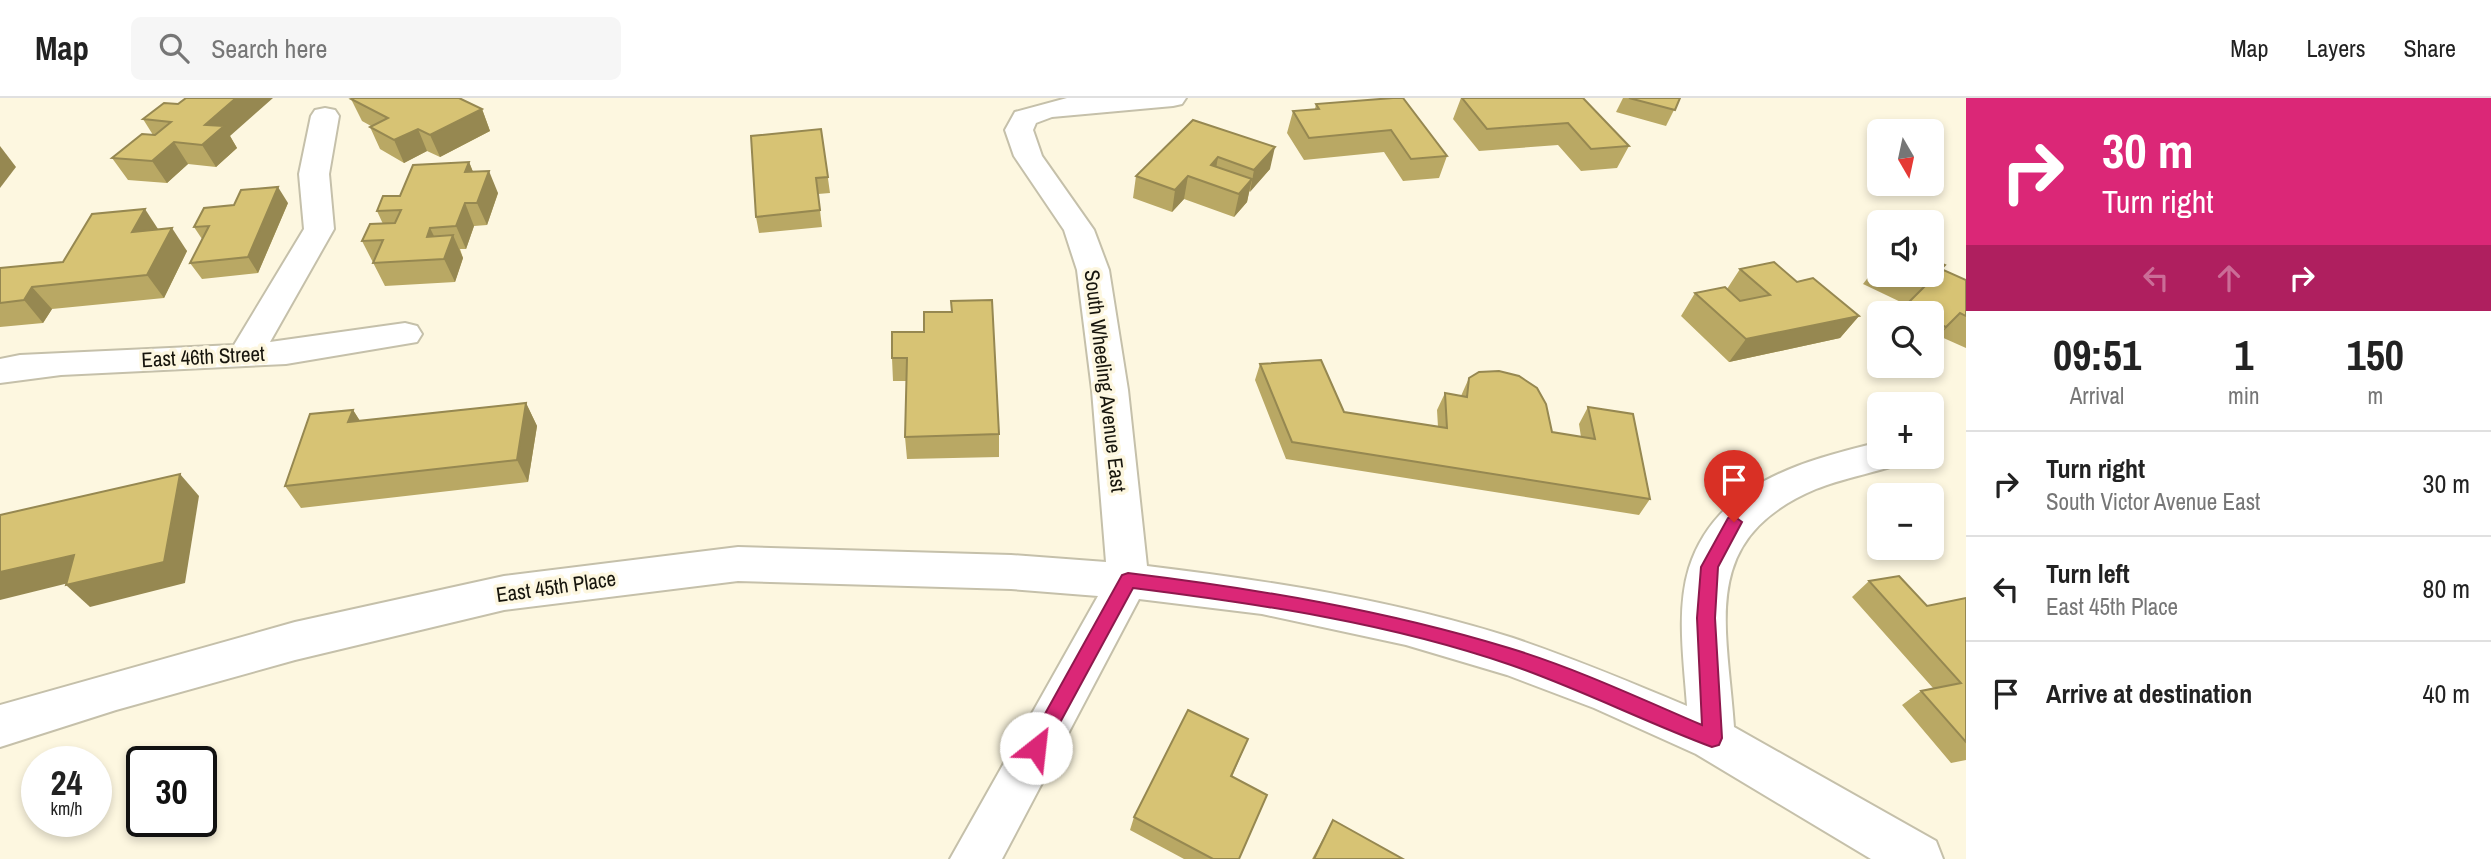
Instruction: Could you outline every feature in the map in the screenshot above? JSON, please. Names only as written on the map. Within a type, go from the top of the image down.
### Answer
[{"type":"street","name":"South Wheeling Avenue East","points":[[1128,580],[1110,390],[1093,270],[1079,230],[1028,156],[1019,130],[1025,118],[1045,110],[1173,98]]},
{"type":"street","points":[[244,355],[318,229],[314,174],[325,116]]},
{"type":"street","name":"East 46th Street","points":[[0,371],[60,362],[146,361],[342,347],[405,334]]},
{"type":"street","points":[[1712,738],[1706,618],[1710,567],[1734,522],[1766,495],[1834,468],[1867,459]]},
{"type":"street","name":"East 45th Place","points":[[0,726],[295,640],[503,593],[738,564],[866,565],[1128,580],[1262,597],[1406,627],[1511,657],[1610,694],[1712,738],[1918,859]]},
{"type":"street","points":[[975,859],[1128,580]]},
{"type":"building","points":[[186,98],[236,98],[205,125],[224,126],[202,145],[174,142],[152,161],[112,158],[142,134],[155,135],[171,122],[143,119],[164,103],[178,104]]},
{"type":"building","points":[[459,98],[482,109],[430,135],[418,129],[394,140],[370,127],[388,118],[351,99]]},
{"type":"building","points":[[1403,98],[1447,156],[1411,159],[1391,130],[1309,138],[1293,111],[1319,109],[1316,104]]},
{"type":"building","points":[[1462,98],[1583,98],[1629,146],[1591,149],[1568,123],[1487,129]]},
{"type":"building","points":[[1629,98],[1680,98],[1675,110]]},
{"type":"building","points":[[1193,120],[1275,147],[1254,170],[1218,157],[1211,165],[1252,179],[1239,194],[1188,176],[1175,190],[1136,176]]},
{"type":"building","points":[[821,129],[828,177],[816,178],[820,210],[756,217],[751,136]]},
{"type":"building","points":[[469,162],[465,172],[489,171],[477,203],[465,203],[456,226],[430,228],[427,237],[453,235],[444,259],[373,263],[383,240],[362,241],[370,224],[395,223],[401,210],[377,211],[383,196],[400,196],[413,165]]},
{"type":"building","points":[[278,187],[248,257],[190,263],[209,226],[194,227],[204,208],[234,205],[241,190]]},
{"type":"building","points":[[145,209],[132,232],[172,228],[147,275],[32,287],[24,300],[0,303],[0,268],[63,262],[92,214]]},
{"type":"building","points":[[1774,262],[1797,282],[1813,278],[1859,316],[1746,339],[1695,293],[1725,287],[1740,301],[1770,295],[1740,269]]},
{"type":"building","points":[[1944,270],[1966,280],[1966,316],[1960,313],[1946,327],[1944,301],[1910,301],[1924,287],[1944,287]]},
{"type":"building","points":[[992,300],[999,434],[905,437],[907,358],[892,358],[892,332],[924,332],[924,312],[952,312],[951,301]]},
{"type":"building","points":[[1321,360],[1344,412],[1447,428],[1445,393],[1467,397],[1469,378],[1479,372],[1499,371],[1519,376],[1537,388],[1546,404],[1552,432],[1595,439],[1588,407],[1633,414],[1650,499],[1292,442],[1260,364]]},
{"type":"building","points":[[526,403],[517,460],[285,486],[310,414],[353,410],[348,422]]},
{"type":"building","points":[[180,474],[164,562],[66,585],[74,555],[0,572],[0,515]]},
{"type":"building","points":[[1899,576],[1927,606],[1966,598],[1966,742],[1921,691],[1961,683],[1869,581]]},
{"type":"building","points":[[1188,710],[1248,739],[1231,776],[1267,795],[1239,859],[1213,859],[1134,817]]},
{"type":"building","points":[[1333,820],[1403,859],[1314,859]]},
{"type":"route","points":[[1036,748],[1128,580],[1262,597],[1406,627],[1511,657],[1610,694],[1712,738],[1706,618],[1710,567],[1734,522]]}]
